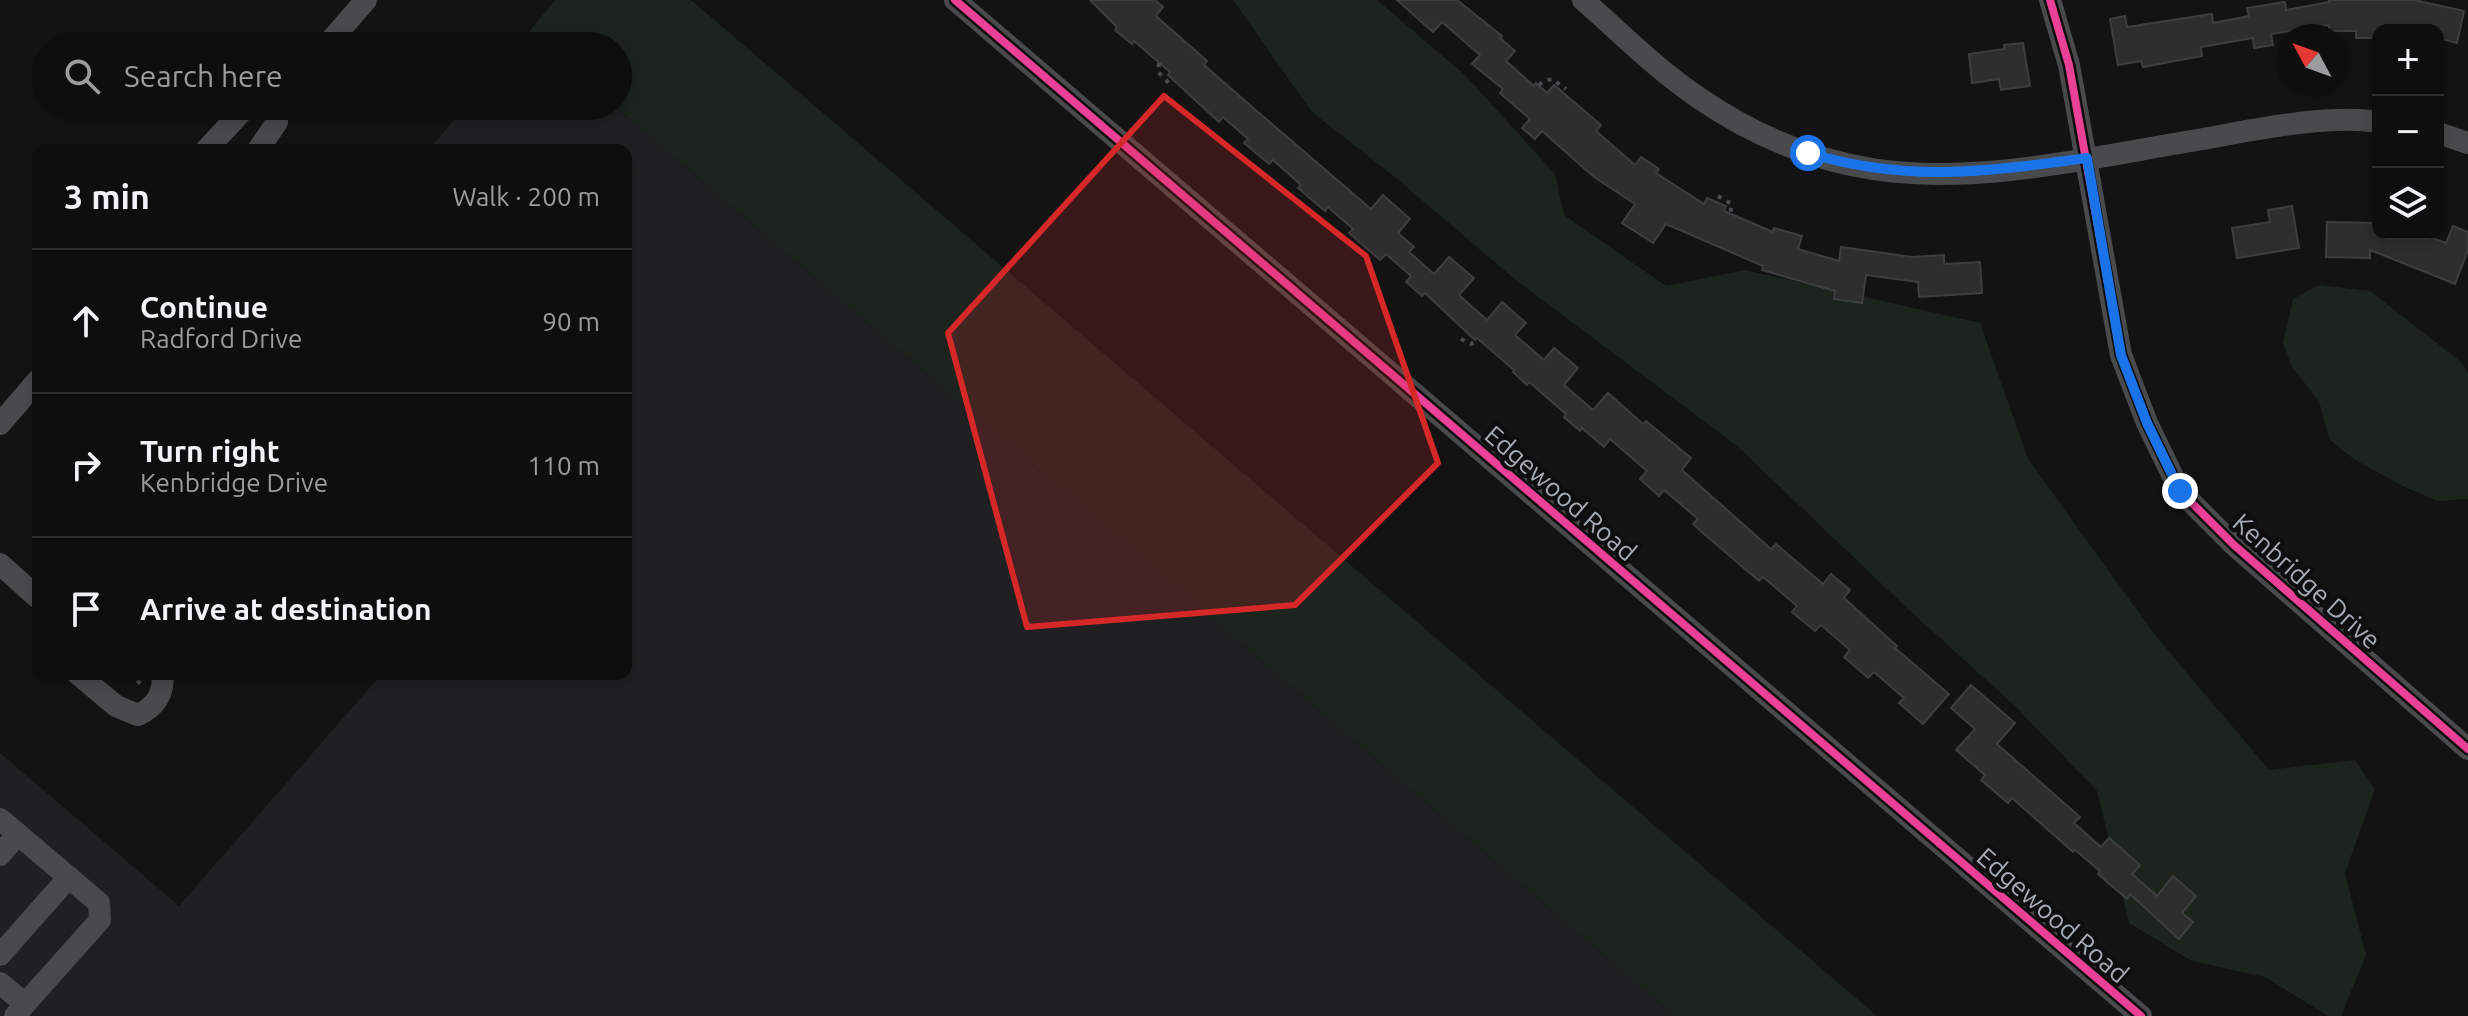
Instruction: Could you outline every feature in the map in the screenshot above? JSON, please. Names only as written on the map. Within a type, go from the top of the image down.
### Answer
[{"type":"street","points":[[338,32],[366,0]]},
{"type":"street","name":"Edgewood Road","points":[[955,0],[2141,1016]]},
{"type":"street","points":[[1583,0],[1696,96],[1750,129],[1808,153],[1873,169],[1927,174],[1996,170],[2312,122],[2372,121]]},
{"type":"street","name":"Kenbridge Drive","points":[[2050,0],[2069,65],[2121,355],[2147,423],[2180,491],[2234,545],[2468,749]]},
{"type":"street","points":[[212,144],[234,120]]},
{"type":"street","points":[[262,144],[277,120]]},
{"type":"street","points":[[2444,135],[2468,143]]},
{"type":"street","points":[[0,424],[32,387]]},
{"type":"street","points":[[0,564],[32,593]]},
{"type":"street","points":[[85,680],[116,706],[138,715],[157,700],[163,688],[155,682]]},
{"type":"street","points":[[0,819],[99,903],[100,920],[20,1010],[0,983]]},
{"type":"street","points":[[0,855],[18,834]]},
{"type":"street","points":[[0,955],[69,877]]},
{"type":"path","points":[[1159,63],[1158,72],[1172,86]]},
{"type":"path","points":[[1539,85],[1552,79],[1566,89]]},
{"type":"path","points":[[1718,196],[1732,204],[1730,214]]},
{"type":"path","points":[[1461,339],[1471,344],[1479,340]]},
{"type":"highlighted area","points":[[1164,96],[1366,256],[1438,463],[1295,605],[1027,627],[948,333]]},
{"type":"shaded area","points":[[555,0],[691,0],[1877,1016],[1675,1016],[631,120],[632,32],[529,32]]},
{"type":"shaded area","points":[[1233,0],[1377,0],[1465,75],[1555,174],[1564,215],[1666,286],[1745,270],[1980,323],[2028,459],[2155,635],[2269,770],[2355,760],[2375,789],[2345,873],[2366,955],[2341,1016],[2328,1016],[2265,977],[2192,961],[2129,923],[2097,791],[2015,706],[1737,446],[1517,281],[1396,178],[1312,112]]},
{"type":"shaded area","points":[[454,120],[631,120],[1675,1016],[0,1016],[0,753],[179,906],[376,680],[632,680],[632,144],[433,144]]},
{"type":"shaded area","points":[[2319,285],[2370,291],[2461,362],[2468,373],[2468,499],[2437,501],[2355,460],[2329,439],[2319,401],[2292,367],[2283,343],[2293,299]]},
{"type":"building","points":[[1090,0],[1155,0],[1163,7],[1156,16],[1207,61],[1204,65],[1266,119],[1371,209],[1383,195],[1410,219],[1398,233],[1414,247],[1409,252],[1434,274],[1449,257],[1474,278],[1459,295],[1487,320],[1502,302],[1526,323],[1515,335],[1544,360],[1554,348],[1578,368],[1564,385],[1593,410],[1608,393],[1643,424],[1646,421],[1691,458],[1682,470],[1771,549],[1776,544],[1823,584],[1831,574],[1850,590],[1844,598],[1897,646],[1895,648],[1949,694],[1923,724],[1899,703],[1904,698],[1874,672],[1868,678],[1844,657],[1850,650],[1821,625],[1815,631],[1792,612],[1797,606],[1763,577],[1759,581],[1693,524],[1698,519],[1664,490],[1659,496],[1640,479],[1647,471],[1610,439],[1604,447],[1582,428],[1580,431],[1564,417],[1566,414],[1529,382],[1527,385],[1514,370],[1477,338],[1475,340],[1425,293],[1422,296],[1406,282],[1411,276],[1386,254],[1380,260],[1349,233],[1353,229],[1328,207],[1325,211],[1298,188],[1301,185],[1273,160],[1269,164],[1244,143],[1248,139],[1223,117],[1219,122],[1168,75],[1170,72],[1134,41],[1132,44],[1115,30],[1117,27]]},
{"type":"building","points":[[1397,0],[1457,0],[1502,36],[1500,38],[1515,51],[1506,61],[1534,86],[1536,83],[1547,93],[1554,85],[1601,125],[1596,131],[1635,165],[1641,157],[1659,169],[1656,173],[1704,204],[1707,198],[1726,206],[1724,211],[1773,232],[1774,228],[1802,236],[1798,249],[1839,261],[1841,247],[1912,257],[1944,255],[1944,264],[1980,262],[1982,293],[1919,297],[1918,282],[1866,275],[1862,303],[1834,299],[1835,291],[1762,270],[1763,266],[1666,224],[1653,243],[1622,223],[1635,204],[1594,177],[1542,131],[1535,139],[1522,128],[1530,119],[1500,93],[1503,89],[1472,64],[1480,55],[1442,22],[1433,32]]},
{"type":"building","points":[[2414,0],[2464,11],[2457,43],[2444,40],[2444,24],[2372,24],[2372,38],[2356,38],[2356,31],[2348,31],[2348,24],[2276,24],[2276,33],[2271,34],[2273,45],[2254,48],[2253,38],[2201,47],[2202,56],[2143,67],[2141,61],[2118,65],[2110,19],[2125,16],[2127,27],[2212,14],[2213,23],[2249,16],[2247,8],[2285,2],[2286,10],[2329,2]]},
{"type":"building","points":[[2023,43],[2030,86],[2001,90],[1999,79],[1972,83],[1969,54]]},
{"type":"building","points":[[2292,206],[2299,248],[2237,258],[2232,228],[2270,222],[2268,210]]},
{"type":"building","points":[[2327,222],[2372,223],[2372,240],[2438,240],[2446,243],[2453,226],[2468,232],[2468,250],[2455,284],[2370,250],[2370,258],[2326,257]]},
{"type":"building","points":[[1971,685],[2015,723],[1997,744],[2080,817],[2074,823],[2101,847],[2109,838],[2140,865],[2132,874],[2157,896],[2173,876],[2196,896],[2182,913],[2193,922],[2179,939],[2130,894],[2127,899],[2098,874],[2100,871],[2075,850],[2073,852],[2012,798],[2008,803],[1981,780],[1985,775],[1956,750],[1975,729],[1951,708]]},
{"type":"cycle path","points":[[955,0],[2141,1016]]},
{"type":"cycle path","points":[[2050,0],[2069,65],[2121,355],[2147,423],[2180,491],[2234,545],[2468,749]]},
{"type":"route","points":[[1808,153],[1873,169],[1927,174],[1996,170],[2087,158],[2121,355],[2147,423],[2180,491]]}]
